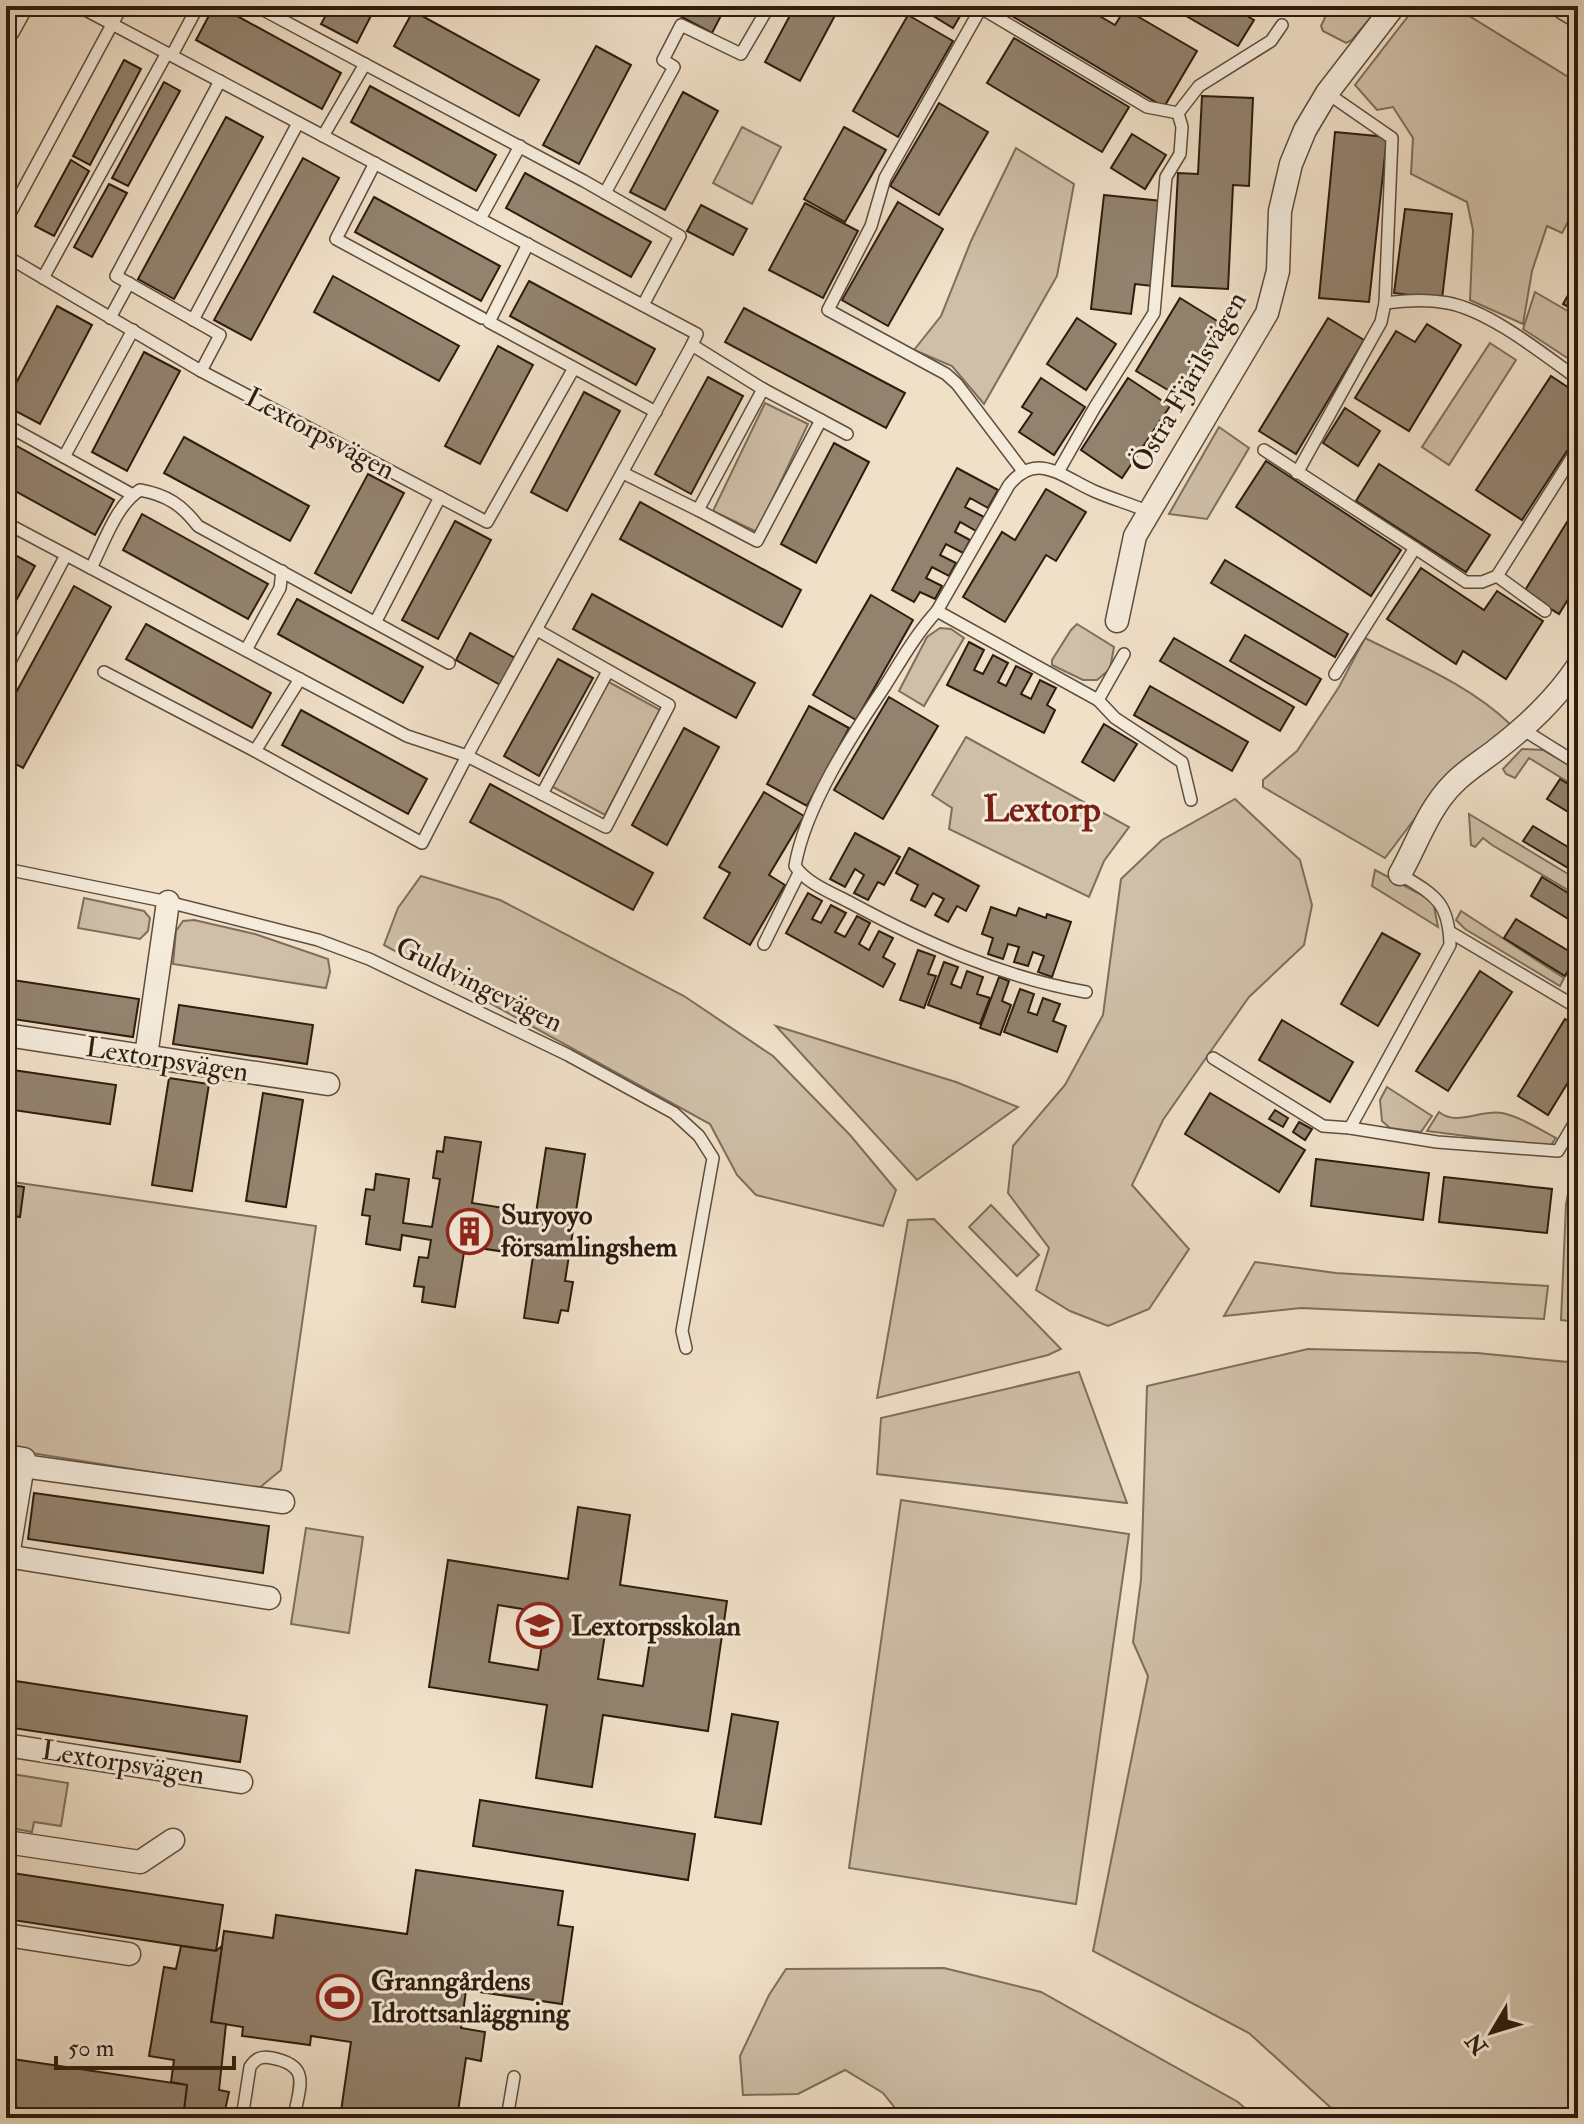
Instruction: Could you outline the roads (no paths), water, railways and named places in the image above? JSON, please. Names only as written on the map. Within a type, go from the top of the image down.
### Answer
[{"type":"street","points":[[6,28],[18,6]]},
{"type":"street","name":"Östra Fjärilsvägen","points":[[1117,621],[1135,536],[1267,313],[1278,271],[1280,211],[1291,164],[1305,130],[1327,93],[1394,6]]},
{"type":"street","points":[[1566,6],[1578,13]]},
{"type":"street","points":[[1400,874],[1418,843],[1434,805],[1455,782],[1548,705],[1578,666]]},
{"type":"street","points":[[146,1056],[168,902]]},
{"type":"street","name":"Lextorpsvägen","points":[[6,1035],[328,1084]]},
{"type":"street","points":[[269,1598],[7,1556],[14,1461],[283,1502]]},
{"type":"street","name":"Lextorpsvägen","points":[[6,1745],[241,1782]]},
{"type":"street","points":[[6,1842],[140,1862],[173,1840]]},
{"type":"street","points":[[6,1935],[129,1954]]},
{"type":"lane","points":[[78,6],[643,305],[763,389],[847,434]]},
{"type":"lane","points":[[6,221],[122,6]]},
{"type":"lane","points":[[43,278],[198,6]]},
{"type":"lane","points":[[256,6],[273,10],[365,64],[680,236],[643,305]]},
{"type":"lane","points":[[605,193],[674,67],[663,60],[681,25],[741,54],[769,6]]},
{"type":"lane","points":[[1023,471],[946,374],[828,310],[871,226],[885,178],[982,7],[1147,107],[1178,113]]},
{"type":"lane","points":[[1178,113],[1199,86],[1271,41],[1282,25]]},
{"type":"lane","points":[[323,136],[365,64]]},
{"type":"lane","points":[[201,371],[220,335],[116,276],[220,81]]},
{"type":"lane","points":[[1297,473],[1381,322],[1385,303],[1392,138],[1327,93]]},
{"type":"lane","points":[[1058,472],[1154,313],[1166,177],[1180,154],[1182,127],[1178,113]]},
{"type":"lane","points":[[193,320],[298,123]]},
{"type":"lane","points":[[480,219],[520,146]]},
{"type":"lane","points":[[375,163],[336,239],[482,318]]},
{"type":"lane","points":[[528,244],[489,322],[656,412]]},
{"type":"lane","name":"Lextorpsvägen","points":[[6,256],[201,371],[487,522],[574,368]]},
{"type":"lane","points":[[110,318],[129,283]]},
{"type":"lane","points":[[1385,303],[1413,299],[1450,303],[1507,330],[1578,379]]},
{"type":"lane","points":[[64,457],[133,330]]},
{"type":"lane","points":[[104,672],[422,843],[694,340]]},
{"type":"lane","points":[[698,510],[763,389]]},
{"type":"lane","points":[[623,473],[757,541],[821,420]]},
{"type":"lane","points":[[6,425],[133,495]]},
{"type":"lane","points":[[1264,450],[1466,582],[1482,582],[1497,576],[1578,448]]},
{"type":"lane","points":[[1086,992],[1005,973],[940,948],[841,898],[799,873],[795,866],[813,811],[873,702],[917,632],[937,611],[1009,485],[1023,471],[1033,468],[1058,472],[1094,491],[1149,512]]},
{"type":"lane","points":[[91,568],[123,507],[133,495],[140,490],[158,493],[182,506],[198,526],[449,663]]},
{"type":"lane","points":[[376,621],[440,497]]},
{"type":"lane","points":[[6,523],[407,736],[467,756],[606,827],[669,705],[537,630]]},
{"type":"lane","points":[[1335,674],[1415,548]]},
{"type":"lane","points":[[6,669],[66,555]]},
{"type":"lane","points":[[246,650],[280,588],[282,571]]},
{"type":"lane","points":[[1497,576],[1545,611]]},
{"type":"lane","points":[[937,611],[1098,700],[1115,718],[1182,762],[1191,800]]},
{"type":"lane","points":[[1098,700],[1124,654]]},
{"type":"lane","points":[[542,794],[608,671]]},
{"type":"lane","points":[[255,751],[300,679]]},
{"type":"lane","points":[[1522,729],[1578,764]]},
{"type":"lane","name":"Guldvingevägen","points":[[6,869],[168,902],[318,940],[369,959],[568,1055],[674,1113],[699,1136],[713,1158],[682,1331],[686,1348]]},
{"type":"lane","points":[[764,944],[799,873]]},
{"type":"lane","points":[[1350,1128],[1447,953],[1450,932],[1442,904],[1434,895],[1400,874]]},
{"type":"lane","points":[[1450,932],[1578,1008]]},
{"type":"lane","points":[[1213,1058],[1323,1126],[1437,1142],[1558,1151],[1578,1117]]},
{"type":"lane","points":[[242,2118],[250,2067],[255,2060],[263,2057],[295,2066],[300,2079],[294,2118]]},
{"type":"lane","points":[[507,2118],[514,2077]]},
{"type":"place","name":"Suryoyo församlingshem","points":[[470,1231]]},
{"type":"place","name":"Lextorpsskolan","points":[[540,1626]]},
{"type":"place","name":"Granngårdens Idrottsanläggning","points":[[340,1997]]},
{"type":"district","name":"Lextorp","points":[[1042,809]]}]
